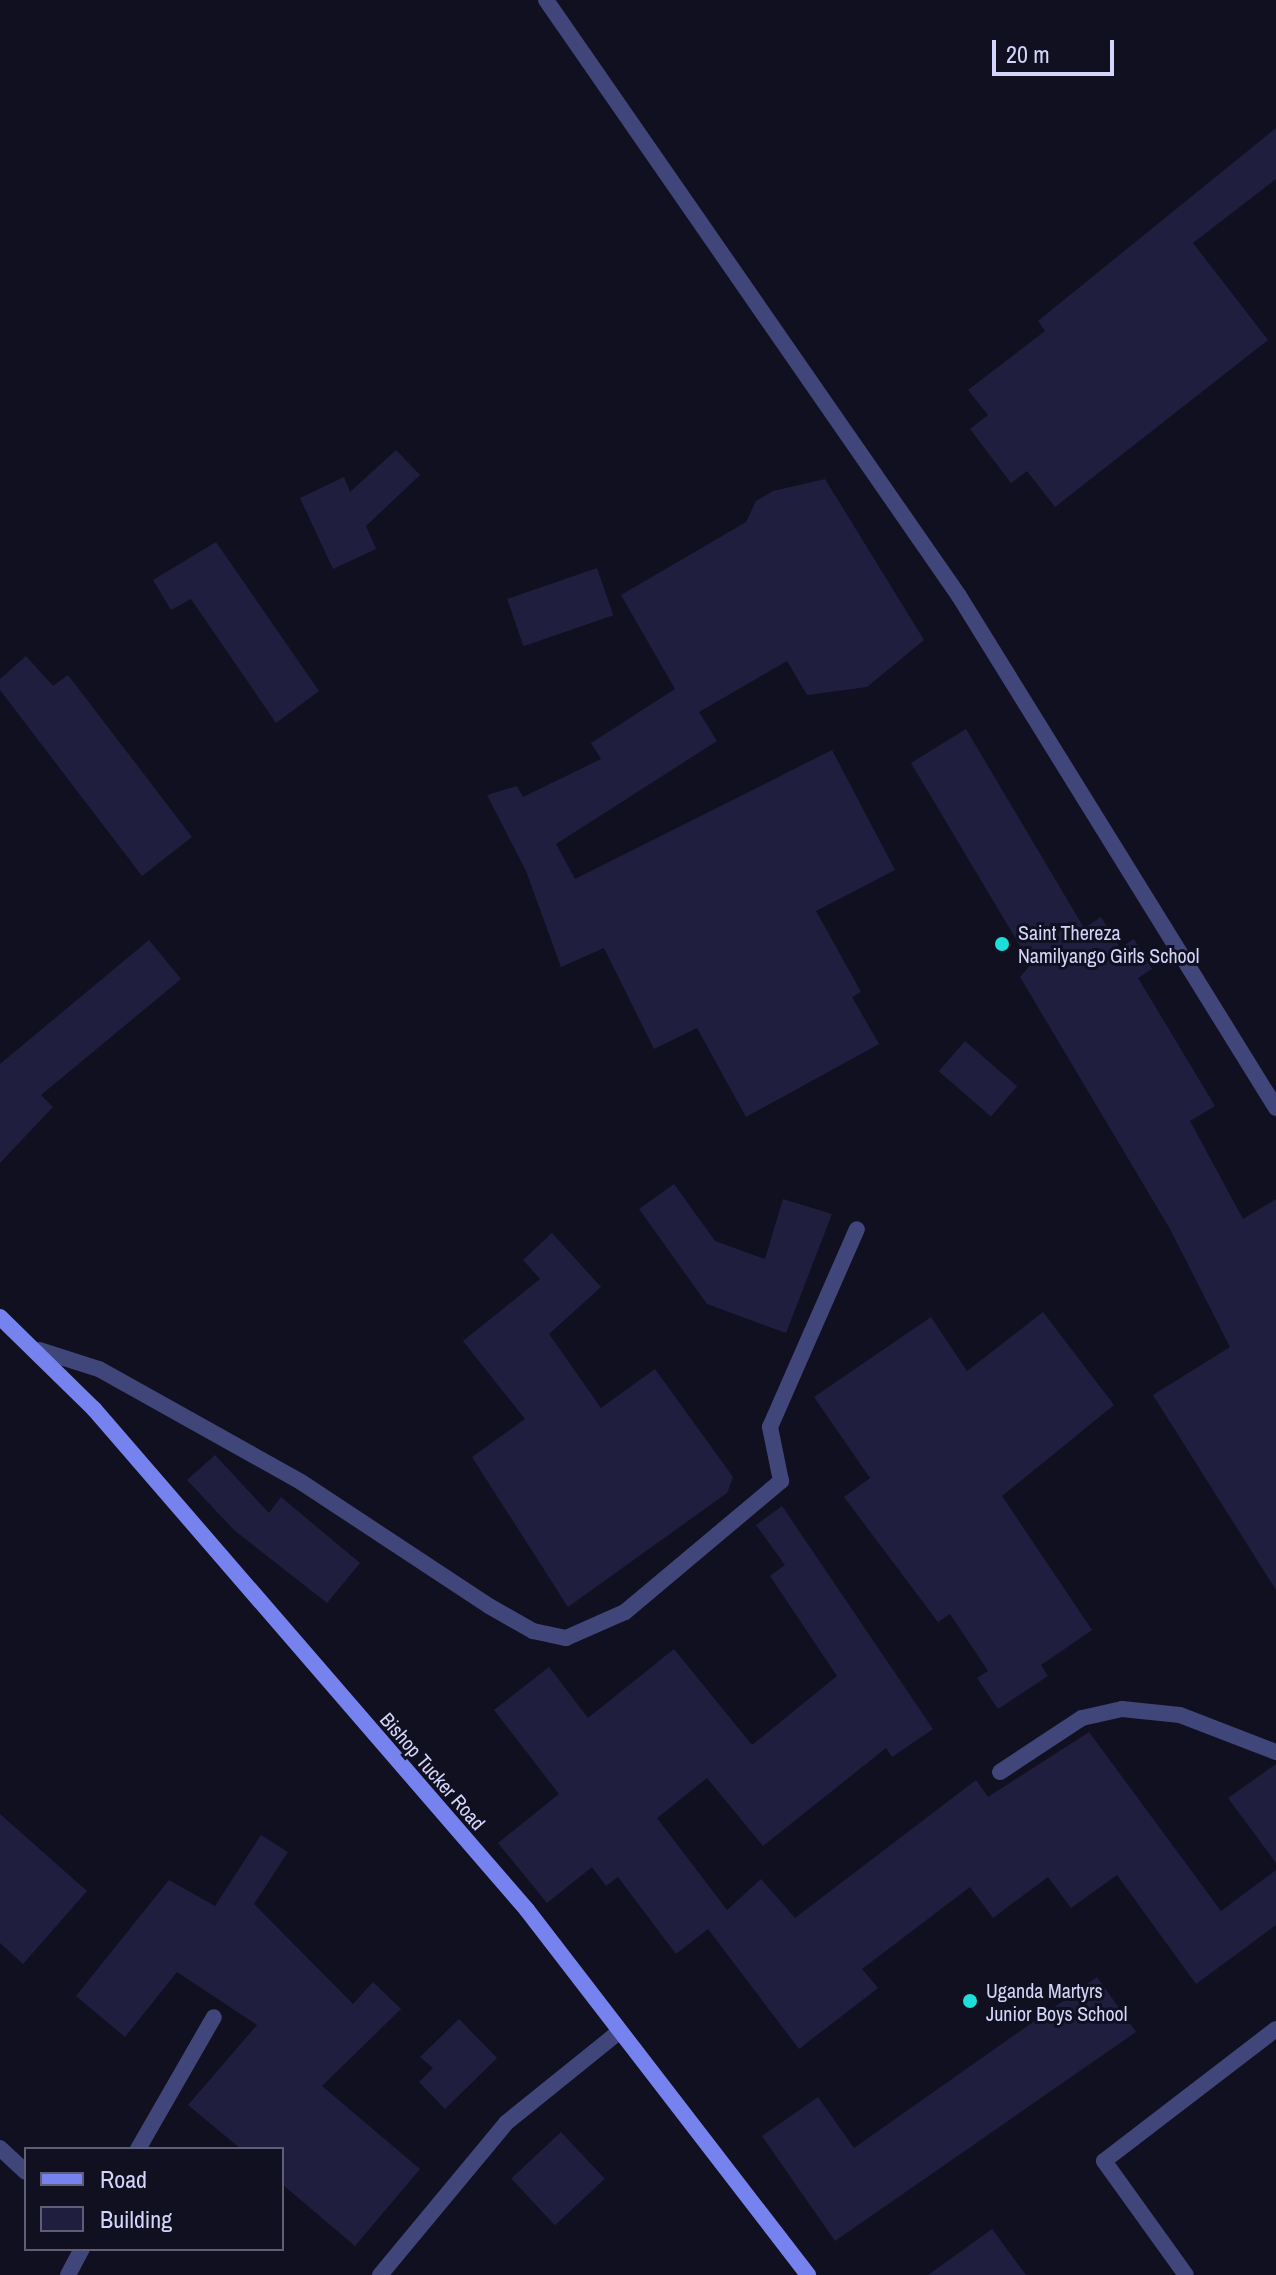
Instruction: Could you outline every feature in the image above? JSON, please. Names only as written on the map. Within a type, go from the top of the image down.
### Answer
[{"type":"main road","name":"Bishop Tucker Road","points":[[0,1317],[39,1350],[527,1910],[808,2275]]},
{"type":"street","points":[[546,0],[959,596],[1276,1108]]},
{"type":"street","points":[[39,1350],[99,1369],[301,1482],[500,1612],[566,1638],[625,1612],[781,1481],[770,1427],[857,1229]]},
{"type":"street","points":[[1000,1772],[1082,1718],[1122,1709],[1180,1715],[1276,1752]]},
{"type":"street","points":[[139,2147],[214,2017]]},
{"type":"street","points":[[1186,2275],[1104,2161],[1276,2029]]},
{"type":"street","points":[[380,2275],[506,2123],[620,2031]]},
{"type":"street","points":[[0,2148],[24,2170]]},
{"type":"street","points":[[68,2275],[81,2251]]},
{"type":"building","points":[[1276,128],[1276,179],[1193,243],[1268,340],[1055,507],[1027,471],[1011,483],[970,429],[988,415],[968,390],[1045,331],[1038,321]]},
{"type":"building","points":[[396,450],[420,475],[366,526],[376,549],[333,569],[300,498],[344,477],[350,492]]},
{"type":"building","points":[[825,479],[924,640],[867,687],[807,695],[787,661],[699,712],[717,741],[556,844],[575,879],[832,750],[895,870],[816,911],[861,992],[852,997],[879,1044],[746,1117],[697,1028],[654,1049],[604,948],[561,967],[526,871],[487,795],[517,786],[523,797],[601,759],[591,743],[675,689],[621,595],[746,522],[756,501],[773,491]]},
{"type":"building","points":[[216,542],[319,691],[276,723],[191,599],[171,610],[153,580]]},
{"type":"building","points":[[597,568],[613,615],[523,646],[507,599]]},
{"type":"building","points":[[26,656],[53,686],[68,675],[192,837],[142,876],[0,690],[0,679]]},
{"type":"building","points":[[966,729],[1084,928],[1101,917],[1120,948],[1134,939],[1152,969],[1138,978],[1215,1106],[1190,1121],[1243,1219],[1276,1199],[1276,1590],[1153,1395],[1230,1347],[1170,1229],[1020,977],[1040,954],[1029,961],[911,763]]},
{"type":"building","points":[[149,940],[181,979],[41,1095],[53,1107],[0,1163],[0,1064]]},
{"type":"building","points":[[965,1041],[1017,1086],[991,1116],[939,1071]]},
{"type":"building","points":[[674,1184],[715,1241],[765,1259],[783,1199],[832,1214],[786,1333],[707,1304],[639,1209]]},
{"type":"building","points":[[552,1233],[601,1287],[549,1334],[601,1408],[655,1369],[733,1477],[727,1493],[568,1607],[472,1457],[525,1419],[463,1341],[540,1279],[523,1260]]},
{"type":"building","points":[[1043,1312],[1114,1405],[1002,1496],[1092,1630],[1041,1665],[1048,1676],[998,1709],[977,1678],[988,1671],[950,1614],[938,1622],[844,1497],[870,1478],[814,1397],[931,1317],[967,1371]]},
{"type":"building","points":[[215,1455],[269,1513],[281,1497],[360,1563],[327,1603],[234,1530],[187,1480]]},
{"type":"building","points":[[782,1506],[933,1729],[892,1757],[886,1748],[763,1846],[707,1778],[657,1818],[727,1910],[761,1879],[795,1918],[976,1780],[988,1797],[1089,1732],[1221,1911],[1276,1870],[1276,1925],[1196,1984],[1117,1875],[1071,1908],[1048,1877],[993,1918],[970,1887],[862,1969],[878,1988],[799,2049],[708,1929],[676,1954],[618,1877],[606,1886],[592,1867],[547,1903],[498,1843],[559,1794],[494,1710],[549,1667],[588,1718],[674,1649],[752,1745],[837,1676],[770,1576],[785,1565],[756,1525]]},
{"type":"building","points":[[1276,1764],[1276,1863],[1228,1798]]},
{"type":"building","points":[[0,1814],[87,1891],[23,1964],[0,1943]]},
{"type":"building","points":[[261,1835],[288,1852],[254,1904],[353,2004],[373,1982],[401,2009],[322,2086],[420,2169],[355,2246],[284,2186],[284,2147],[239,2147],[188,2105],[257,2025],[177,1972],[125,2037],[76,1996],[169,1880],[215,1906]]},
{"type":"building","points":[[1097,1977],[1136,2032],[835,2241],[762,2136],[818,2097],[854,2148]]},
{"type":"building","points":[[459,2019],[497,2058],[445,2109],[419,2082],[433,2068],[420,2057]]},
{"type":"building","points":[[561,2132],[605,2179],[555,2225],[511,2178]]},
{"type":"building","points":[[992,2229],[1026,2275],[928,2275]]},
{"type":"place","name":"Saint Thereza Namilyango Girls School","points":[[1002,944]]},
{"type":"place","name":"Uganda Martyrs Junior Boys School","points":[[970,2001]]}]
